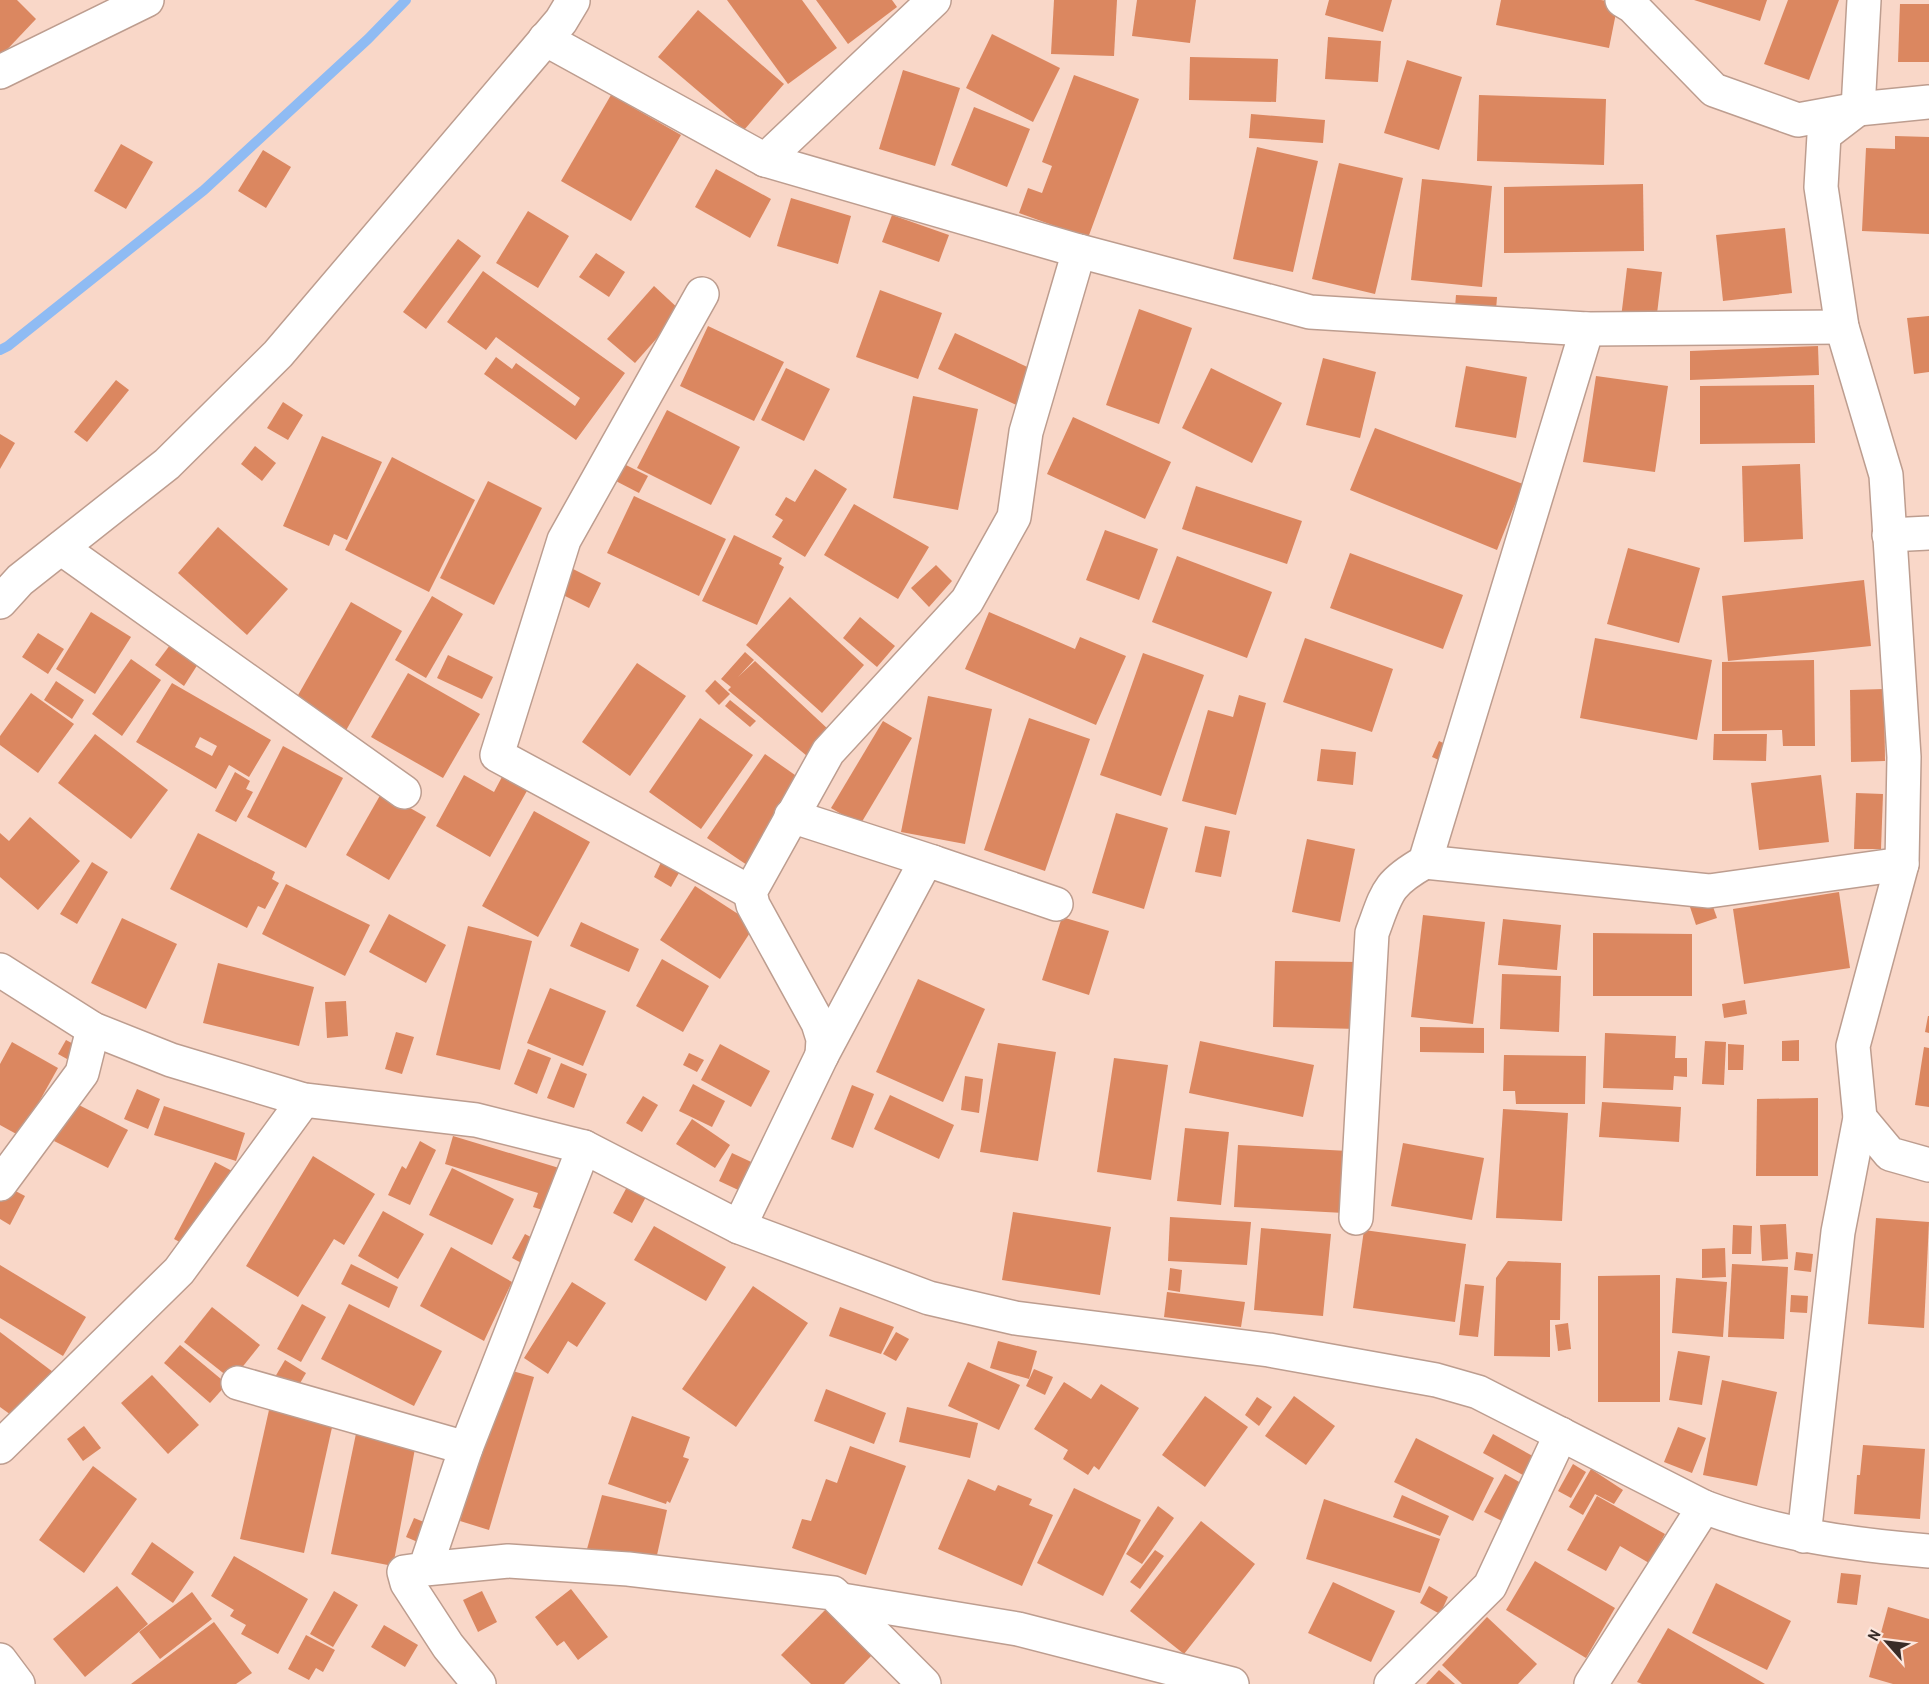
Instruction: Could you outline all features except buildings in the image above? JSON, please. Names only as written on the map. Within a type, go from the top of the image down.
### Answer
[{"type":"street","points":[[0,72],[147,0]]},
{"type":"street","points":[[765,160],[934,0]]},
{"type":"street","points":[[1622,0],[1632,6],[1714,90],[1798,120],[1858,109],[1929,102]]},
{"type":"street","points":[[1804,1536],[1838,1232],[1860,1118],[1853,1046],[1902,864],[1917,758],[1889,535],[1886,476],[1842,327],[1821,187],[1824,135],[1858,109],[1864,0]]},
{"type":"street","points":[[0,603],[20,580],[167,464],[278,354],[561,21],[573,1]]},
{"type":"street","points":[[545,39],[765,160],[1079,251],[1310,312],[1587,329],[1842,327]]},
{"type":"street","points":[[822,1056],[823,1039],[818,1023],[753,905],[750,892],[828,752],[967,601],[1014,517],[1026,432],[1079,251]]},
{"type":"street","points":[[702,294],[564,540],[497,755],[750,892]]},
{"type":"street","points":[[1425,862],[1587,329]]},
{"type":"street","points":[[1889,535],[1929,533]]},
{"type":"street","points":[[61,548],[404,792]]},
{"type":"street","points":[[791,816],[1056,904]]},
{"type":"street","points":[[740,1227],[822,1056],[923,866],[933,862]]},
{"type":"street","points":[[1356,1218],[1372,933],[1386,897],[1397,878],[1425,862],[1709,891],[1902,864]]},
{"type":"street","points":[[0,970],[93,1029],[171,1060],[304,1100],[476,1120],[584,1147],[740,1227],[928,1298],[1015,1318],[1269,1350],[1436,1380],[1478,1392],[1704,1507],[1735,1519],[1804,1536],[1929,1551]]},
{"type":"street","points":[[0,1184],[82,1073],[93,1029]]},
{"type":"street","points":[[0,1447],[179,1271],[304,1100]]},
{"type":"street","points":[[1860,1118],[1890,1154],[1929,1165]]},
{"type":"street","points":[[425,1569],[466,1448],[584,1147]]},
{"type":"street","points":[[238,1383],[466,1448]]},
{"type":"street","points":[[1390,1684],[1490,1586],[1562,1434]]},
{"type":"street","points":[[1591,1684],[1704,1507]]},
{"type":"street","points":[[479,1684],[448,1646],[407,1583],[404,1572],[508,1561],[628,1569],[833,1593],[924,1684]]},
{"type":"street","points":[[842,1600],[1018,1629],[1232,1684]]},
{"type":"street","points":[[0,1660],[18,1684]]},
{"type":"waterway","points":[[0,350],[204,190],[368,39],[406,0]]}]
